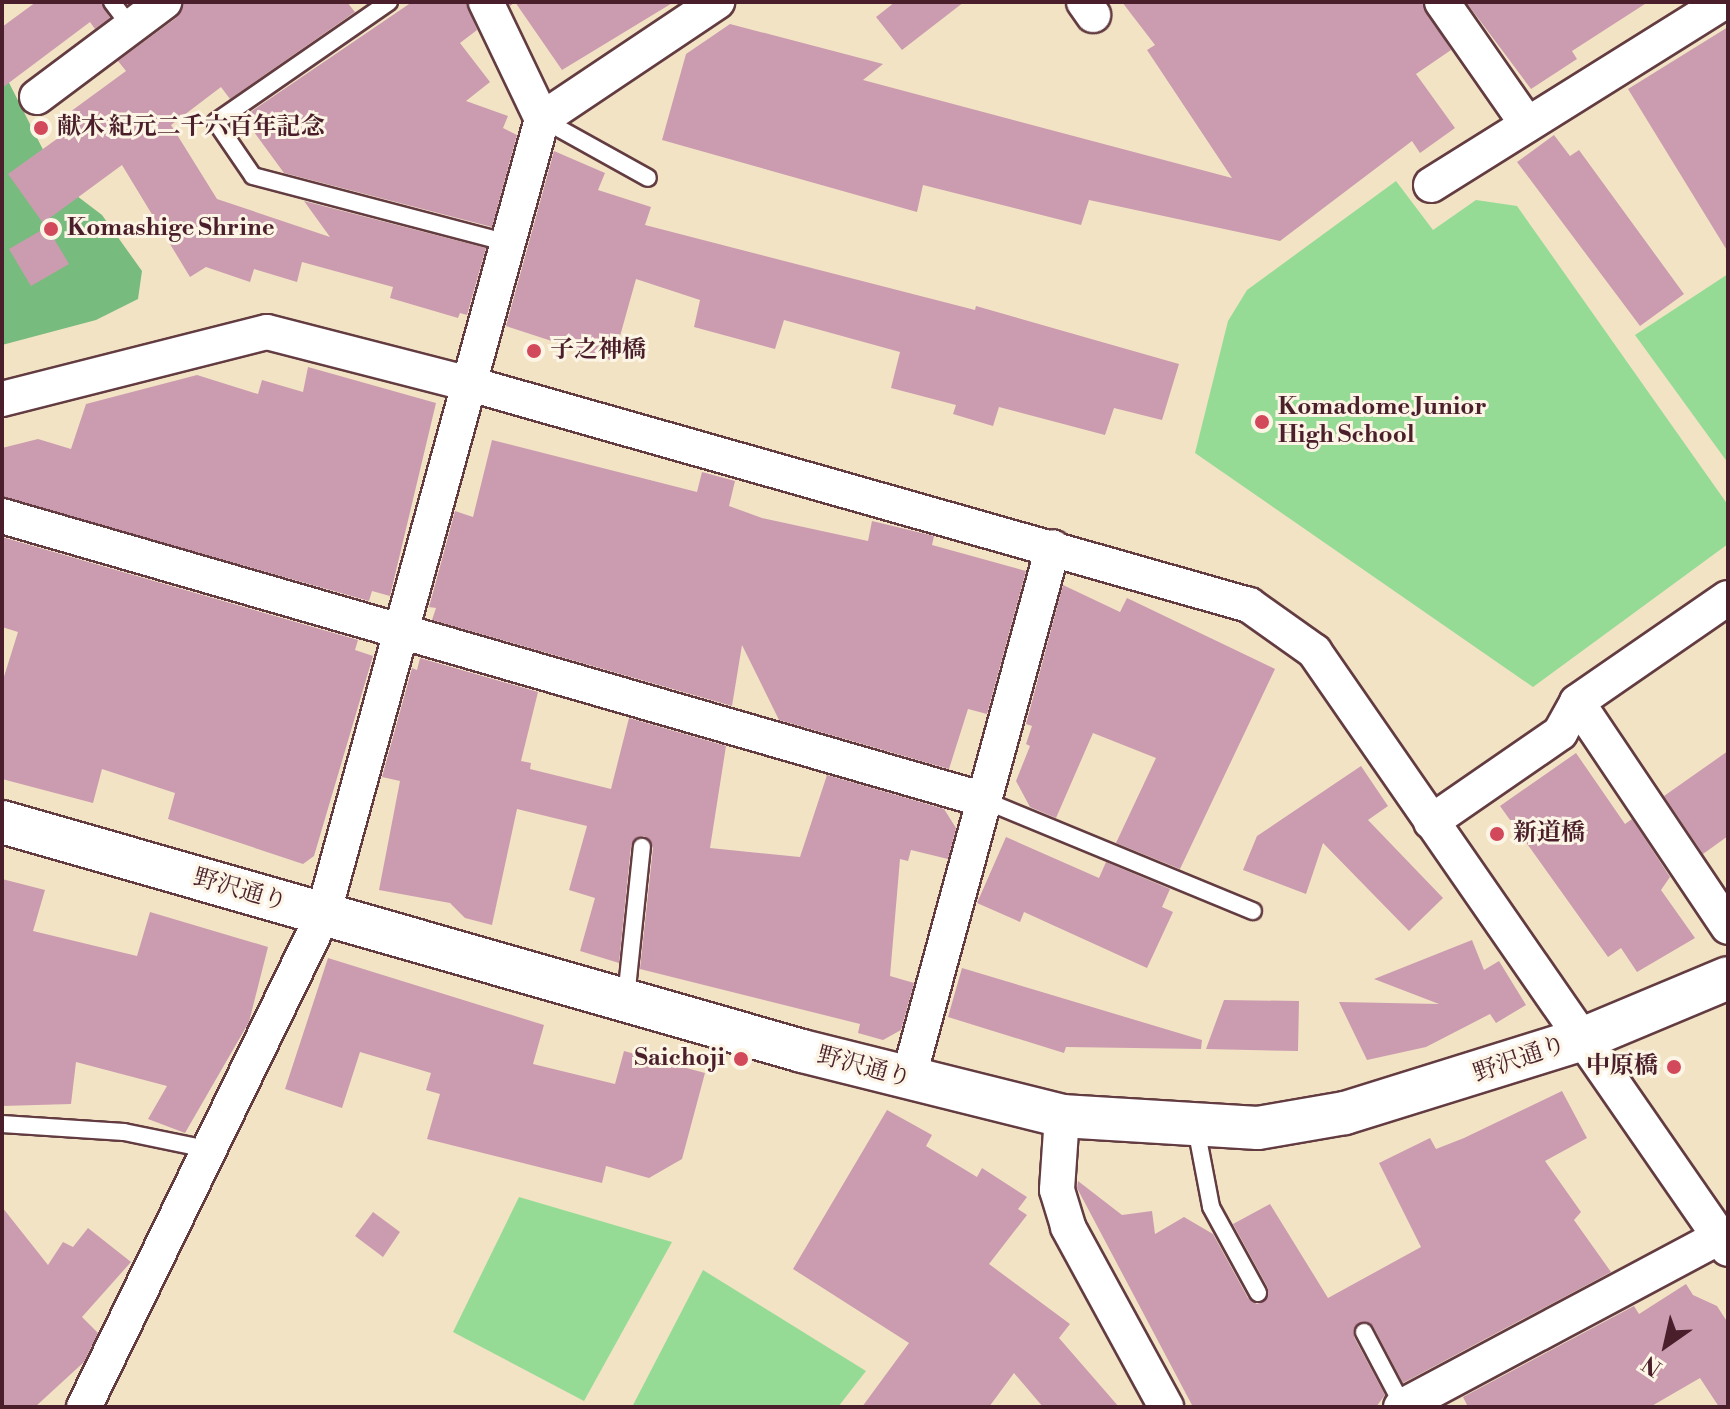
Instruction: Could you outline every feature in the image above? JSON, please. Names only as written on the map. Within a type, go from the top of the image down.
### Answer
[{"type":"street","points":[[37,97],[121,14],[164,2]]},
{"type":"street","points":[[84,1407],[323,915],[542,119],[486,2]]},
{"type":"street","points":[[542,119],[717,2]]},
{"type":"street","points":[[1442,2],[1527,124]]},
{"type":"street","points":[[1431,185],[1724,2]]},
{"type":"street","points":[[2,399],[267,332],[470,384],[1053,547],[1249,605],[1280,623],[1314,651],[1580,1040],[1724,1243],[1402,1406]]},
{"type":"street","points":[[2,516],[981,799]]},
{"type":"street","points":[[908,1080],[981,799],[1053,547]]},
{"type":"street","points":[[1431,822],[1560,733],[1577,702],[1728,598]]},
{"type":"street","points":[[1577,702],[1728,927]]},
{"type":"street","name":"野沢通り","points":[[2,822],[908,1080],[1062,1116],[1196,1128],[1258,1128],[1345,1113],[1580,1040],[1728,978]]},
{"type":"street","points":[[1062,1116],[1057,1190],[1068,1227],[1166,1407]]},
{"type":"lane","points":[[389,2],[216,122],[253,176],[509,243]]},
{"type":"lane","points":[[542,119],[648,178]]},
{"type":"lane","points":[[981,799],[1253,911]]},
{"type":"lane","points":[[626,998],[642,847]]},
{"type":"lane","points":[[2,1124],[124,1132],[207,1149]]},
{"type":"lane","points":[[1196,1128],[1211,1207],[1258,1293]]},
{"type":"lane","points":[[1364,1332],[1402,1406]]},
{"type":"green space","name":"Komashige Shrine","points":[[2,69],[60,183],[102,215],[142,271],[138,299],[96,320],[2,345]]},
{"type":"green space","points":[[1396,181],[1433,230],[1476,200],[1517,206],[1728,505],[1728,544],[1533,687],[1195,453],[1228,321],[1247,290]]},
{"type":"green space","points":[[1728,274],[1728,463],[1635,335]]},
{"type":"green space","points":[[519,1197],[672,1242],[584,1401],[453,1332]]},
{"type":"green space","points":[[703,1270],[866,1371],[838,1407],[632,1407]]},
{"type":"building","points":[[36,2],[101,2],[110,18],[95,29],[90,22],[2,88],[2,27]]},
{"type":"building","points":[[184,2],[347,2],[355,12],[230,99],[221,87],[171,125],[217,199],[330,237],[304,201],[486,248],[467,315],[460,313],[458,318],[390,298],[393,287],[302,262],[297,282],[254,269],[250,282],[206,267],[190,277],[122,165],[43,223],[8,174],[68,131],[59,120],[126,71],[118,61],[176,18]]},
{"type":"building","points":[[412,2],[466,2],[477,30],[460,43],[490,82],[466,101],[508,116],[503,128],[517,135],[492,227],[284,173],[243,117]]},
{"type":"building","points":[[515,2],[674,2],[562,70]]},
{"type":"building","points":[[895,2],[964,2],[902,50],[876,17]]},
{"type":"building","points":[[1122,2],[1422,2],[1451,50],[1416,74],[1455,128],[1420,153],[1412,141],[1280,241],[1089,200],[1081,225],[923,185],[917,212],[662,140],[686,54],[730,24],[883,64],[863,80],[1232,178],[1147,50],[1155,45]]},
{"type":"building","points":[[1466,2],[1648,2],[1572,51],[1577,59],[1531,89]]},
{"type":"building","points":[[1728,27],[1728,252],[1628,89]]},
{"type":"building","points":[[1554,135],[1570,156],[1579,150],[1684,294],[1640,326],[1517,162]]},
{"type":"building","points":[[554,151],[605,173],[598,190],[651,207],[645,225],[975,310],[976,306],[1179,364],[1162,420],[1114,408],[1105,435],[999,407],[993,426],[953,414],[956,405],[891,388],[900,352],[784,320],[775,349],[694,327],[700,300],[636,279],[613,361],[506,326]]},
{"type":"building","points":[[47,227],[69,264],[31,286],[9,249]]},
{"type":"building","points":[[308,367],[436,403],[390,596],[372,591],[369,601],[2,497],[2,448],[38,439],[71,449],[86,404],[197,375],[258,394],[262,380],[303,392]]},
{"type":"building","points":[[492,440],[697,492],[702,472],[735,481],[729,506],[762,518],[868,541],[872,521],[934,536],[932,545],[1026,571],[987,714],[968,709],[949,769],[779,720],[742,645],[732,706],[432,620],[436,608],[429,607],[455,511],[473,517]]},
{"type":"building","points":[[2,537],[358,640],[355,650],[373,656],[314,856],[303,864],[168,819],[175,793],[102,769],[93,803],[2,779],[2,683],[18,632],[2,627]]},
{"type":"building","points":[[1063,585],[1120,612],[1127,598],[1275,669],[1180,869],[1116,843],[1156,758],[1093,733],[1056,818],[1030,807],[1016,781],[1030,746],[1026,744],[1032,726],[1026,724]]},
{"type":"building","points":[[420,658],[538,692],[521,761],[531,763],[530,769],[611,789],[629,718],[726,746],[710,848],[800,857],[827,775],[944,809],[956,828],[948,859],[911,850],[908,861],[900,859],[890,976],[914,983],[901,1030],[883,1040],[858,1033],[860,1024],[640,969],[653,848],[644,836],[631,846],[619,963],[580,951],[595,898],[569,890],[587,826],[517,809],[492,925],[465,918],[450,903],[379,890],[400,781],[382,777],[412,668],[417,670]]},
{"type":"building","points":[[1728,751],[1728,836],[1703,854],[1664,796]]},
{"type":"building","points":[[1576,753],[1625,824],[1632,819],[1670,877],[1661,890],[1695,938],[1637,972],[1621,948],[1608,957],[1500,806]]},
{"type":"building","points":[[1361,766],[1388,806],[1368,820],[1443,898],[1409,931],[1323,843],[1306,894],[1243,870],[1257,836]]},
{"type":"building","points":[[1006,837],[1099,878],[1106,862],[1170,889],[1162,907],[1173,912],[1147,968],[1024,912],[1020,922],[977,903]]},
{"type":"building","points":[[2,879],[45,890],[33,931],[137,956],[150,912],[268,947],[249,1022],[185,1133],[148,1119],[167,1086],[76,1062],[71,1104],[2,1106]]},
{"type":"building","points":[[1472,940],[1484,970],[1499,961],[1526,1005],[1496,1023],[1490,1014],[1426,1047],[1367,1060],[1339,1002],[1439,1004],[1374,979]]},
{"type":"building","points":[[328,958],[544,1025],[533,1064],[615,1084],[624,1051],[705,1073],[682,1159],[649,1178],[606,1166],[602,1183],[427,1139],[440,1094],[426,1090],[431,1073],[360,1052],[342,1108],[285,1089]]},
{"type":"building","points":[[962,968],[1202,1040],[1201,1049],[1066,1047],[1064,1053],[948,1017]]},
{"type":"building","points":[[1224,1000],[1299,1001],[1298,1051],[1206,1049]]},
{"type":"building","points":[[1562,1091],[1587,1138],[1545,1161],[1581,1212],[1574,1220],[1611,1272],[1403,1383],[1373,1326],[1358,1323],[1354,1337],[1385,1395],[1376,1407],[1193,1407],[1077,1188],[1078,1181],[1122,1215],[1152,1211],[1155,1234],[1184,1217],[1213,1234],[1248,1298],[1257,1304],[1267,1299],[1268,1288],[1233,1224],[1270,1204],[1328,1298],[1421,1247],[1379,1163],[1430,1138],[1436,1149],[1464,1138]]},
{"type":"building","points":[[887,1110],[932,1135],[926,1146],[977,1177],[982,1168],[1027,1197],[1018,1209],[1027,1215],[989,1264],[1070,1324],[1059,1338],[1119,1407],[1043,1407],[1014,1373],[989,1407],[862,1407],[909,1343],[793,1269]]},
{"type":"building","points":[[2,1207],[48,1265],[63,1242],[73,1247],[88,1228],[131,1262],[82,1317],[98,1333],[84,1362],[35,1407],[2,1407]]},
{"type":"building","points":[[373,1212],[400,1232],[383,1257],[355,1236]]},
{"type":"building","points":[[1686,1284],[1693,1295],[1717,1306],[1728,1323],[1728,1407],[1719,1407],[1700,1378],[1650,1407],[1468,1407],[1463,1397],[1634,1306],[1639,1314]]},
{"type":"place","name":"献木 紀元二千六百年記念","points":[[41,128]]},
{"type":"place","name":"Komashige Shrine","points":[[51,229]]},
{"type":"place","name":"子之神橋","points":[[534,351]]},
{"type":"place","name":"Komadome Junior High School","points":[[1262,422]]},
{"type":"place","name":"新道橋","points":[[1497,834]]},
{"type":"place","name":"Saichoji","points":[[741,1059]]},
{"type":"place","name":"中原橋","points":[[1674,1067]]}]
